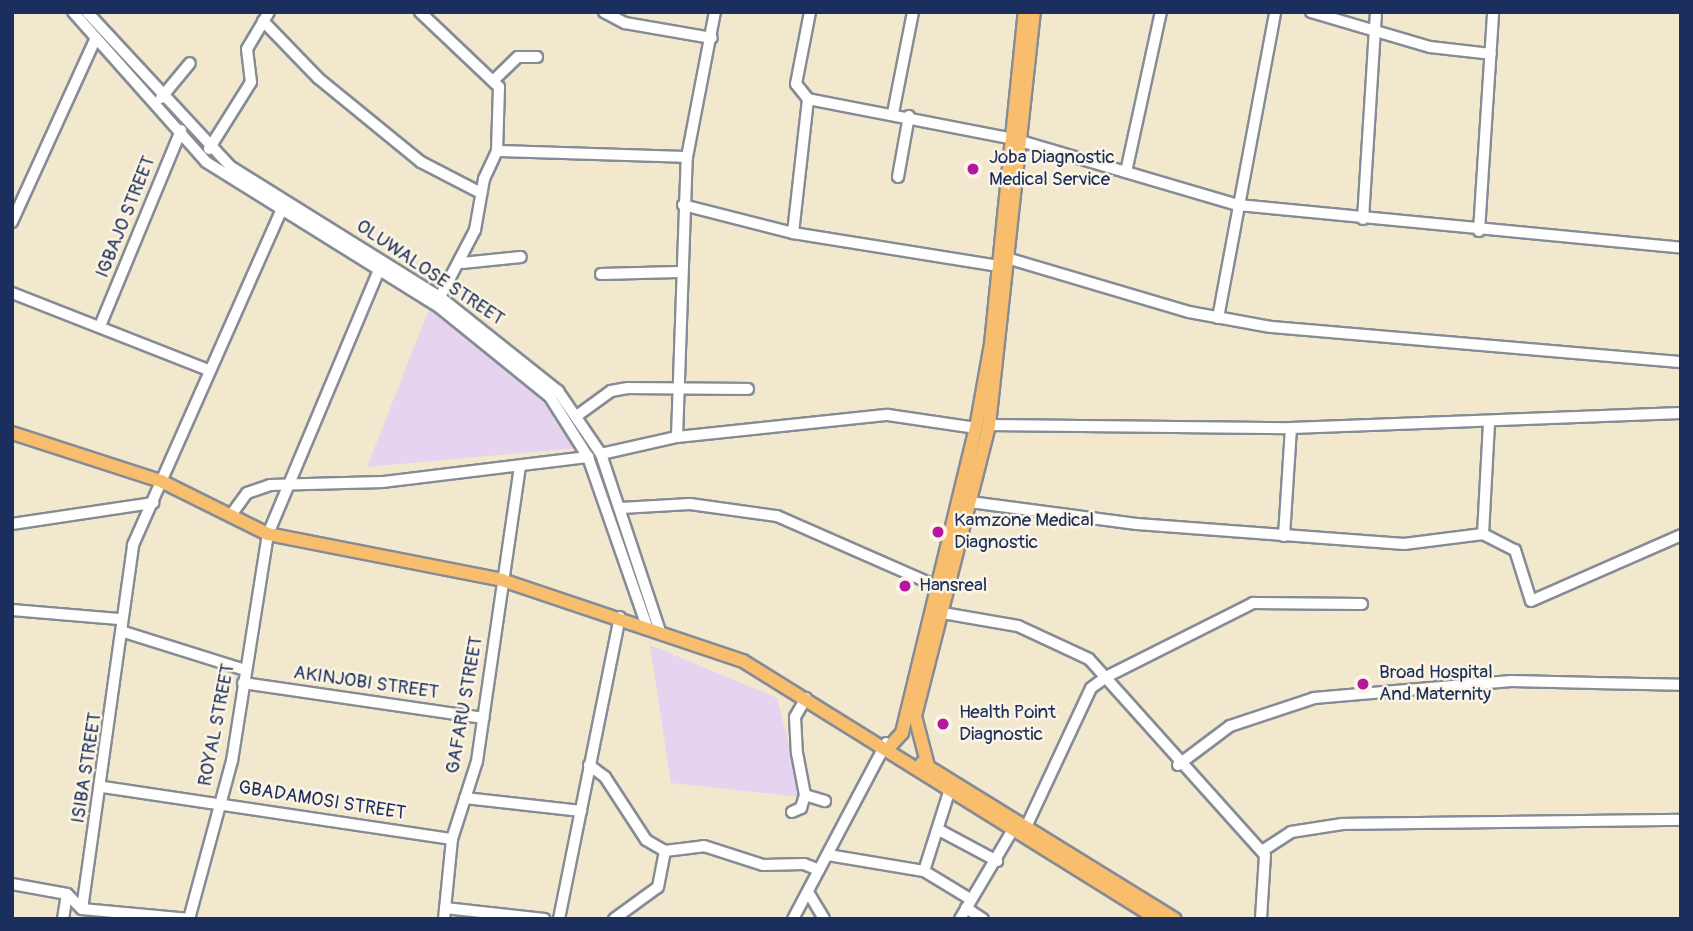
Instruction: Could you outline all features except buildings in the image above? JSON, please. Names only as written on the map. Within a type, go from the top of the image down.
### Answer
[{"type":"main road","points":[[928,766],[916,740],[915,716],[937,612],[970,502],[983,426],[1005,263],[1025,12]]},
{"type":"main road","points":[[1024,40],[1034,12]]},
{"type":"main road","points":[[894,750],[902,733],[934,585],[983,426]]},
{"type":"main road","points":[[12,433],[162,481],[268,534],[502,580],[654,627],[762,665],[894,750],[949,792],[1157,919]]},
{"type":"main road","points":[[654,627],[743,661],[894,750],[928,766],[1175,919]]},
{"type":"main road","points":[[894,750],[916,740]]},
{"type":"street","name":"OLUWALOSE STREET","points":[[73,12],[86,16],[209,149],[381,265],[516,365],[569,421],[588,457],[654,627]]},
{"type":"street","points":[[420,12],[496,78]]},
{"type":"street","points":[[604,12],[625,23],[712,38]]},
{"type":"street","points":[[677,437],[678,272],[687,158],[715,12]]},
{"type":"street","points":[[810,12],[796,84],[808,99],[909,116],[1013,139],[1238,205],[1479,231],[1681,248]]},
{"type":"street","points":[[893,113],[913,12]]},
{"type":"street","points":[[1126,172],[1161,12]]},
{"type":"street","points":[[1218,318],[1275,12]]},
{"type":"street","points":[[1311,12],[1376,31],[1491,54]]},
{"type":"street","points":[[1363,219],[1376,12]]},
{"type":"street","points":[[1479,231],[1493,12]]},
{"type":"street","name":"OLUWALOSE STREET","points":[[86,16],[96,38],[178,135],[281,211],[440,297],[524,359],[578,415],[601,454],[621,508],[654,627]]},
{"type":"street","points":[[209,149],[251,82],[247,49],[266,16],[318,78],[421,162],[481,193]]},
{"type":"street","points":[[12,222],[96,38]]},
{"type":"street","points":[[440,297],[462,263],[481,193],[497,151],[496,78],[518,57],[537,57]]},
{"type":"street","points":[[162,98],[190,63]]},
{"type":"street","points":[[793,233],[808,99]]},
{"type":"street","points":[[898,177],[909,116]]},
{"type":"street","name":"IGBAJO STREET","points":[[100,326],[184,123]]},
{"type":"street","points":[[497,151],[687,158]]},
{"type":"street","points":[[683,205],[793,233],[1005,263],[1218,318],[1681,362]]},
{"type":"street","points":[[245,670],[124,632],[119,619],[133,545],[208,370],[281,211]]},
{"type":"street","points":[[462,263],[520,257]]},
{"type":"street","name":"ROYAL STREET","points":[[189,919],[219,803],[268,534],[290,488],[381,265]]},
{"type":"street","points":[[601,274],[678,272]]},
{"type":"street","points":[[12,293],[208,370]]},
{"type":"street","points":[[578,415],[611,390],[676,387],[748,389]]},
{"type":"street","points":[[601,454],[677,437],[888,415],[983,426],[1291,428],[1681,413]]},
{"type":"street","points":[[1483,534],[1489,422]]},
{"type":"street","points":[[1284,536],[1291,428]]},
{"type":"street","points":[[231,515],[257,487],[290,488],[520,468],[588,457]]},
{"type":"street","name":"GAFARU STREET","points":[[444,913],[452,839],[484,718],[520,468]]},
{"type":"street","points":[[970,502],[1284,536],[1404,544],[1483,534],[1515,550],[1531,601],[1681,535]]},
{"type":"street","points":[[12,524],[153,503]]},
{"type":"street","points":[[621,508],[690,504],[777,516],[934,585]]},
{"type":"street","points":[[1026,827],[1091,688],[1106,677],[1253,603],[1362,604]]},
{"type":"street","points":[[12,611],[119,619]]},
{"type":"street","points":[[937,612],[1018,626],[1089,659],[1178,765],[1268,860],[1261,919]]},
{"type":"street","points":[[559,919],[589,765],[626,619]]},
{"type":"street","name":"ISIBA STREET","points":[[82,909],[103,788],[124,632]]},
{"type":"street","points":[[1178,765],[1230,726],[1314,698],[1511,681],[1681,685]]},
{"type":"street","name":"AKINJOBI STREET","points":[[243,682],[484,718]]},
{"type":"street","points":[[792,812],[801,808],[805,795],[794,717],[807,698]]},
{"type":"street","points":[[793,919],[819,870],[894,750]]},
{"type":"street","points":[[589,765],[605,777],[646,840],[665,851],[704,846],[763,865],[804,864],[819,870]]},
{"type":"street","name":"GBADAMOSI STREET","points":[[103,788],[452,839]]},
{"type":"street","points":[[924,872],[949,792]]},
{"type":"street","points":[[805,795],[825,802]]},
{"type":"street","points":[[464,797],[581,811]]},
{"type":"street","points":[[1262,851],[1291,832],[1342,824],[1681,820]]},
{"type":"street","points":[[939,830],[997,861]]},
{"type":"street","points":[[960,919],[997,861],[1012,831]]},
{"type":"street","points":[[614,919],[658,887],[665,851]]},
{"type":"street","points":[[828,855],[924,872],[968,903],[983,919]]},
{"type":"street","points":[[12,884],[67,894],[82,909],[189,919]]},
{"type":"street","points":[[808,892],[824,919]]},
{"type":"street","points":[[63,919],[67,894]]},
{"type":"street","points":[[444,913],[544,919]]},
{"type":"shaded area","points":[[430,307],[509,364],[555,408],[577,448],[367,467]]},
{"type":"shaded area","points":[[650,645],[777,698],[802,797],[671,783]]},
{"type":"place","name":"Joba Diagnostic Medical Service","points":[[973,169]]},
{"type":"place","name":"Kamzone Medical Diagnostic","points":[[938,532]]},
{"type":"place","name":"Hansreal","points":[[905,586]]},
{"type":"place","name":"Broad Hospital And Maternity","points":[[1363,684]]},
{"type":"place","name":"Health Point Diagnostic","points":[[943,724]]}]
